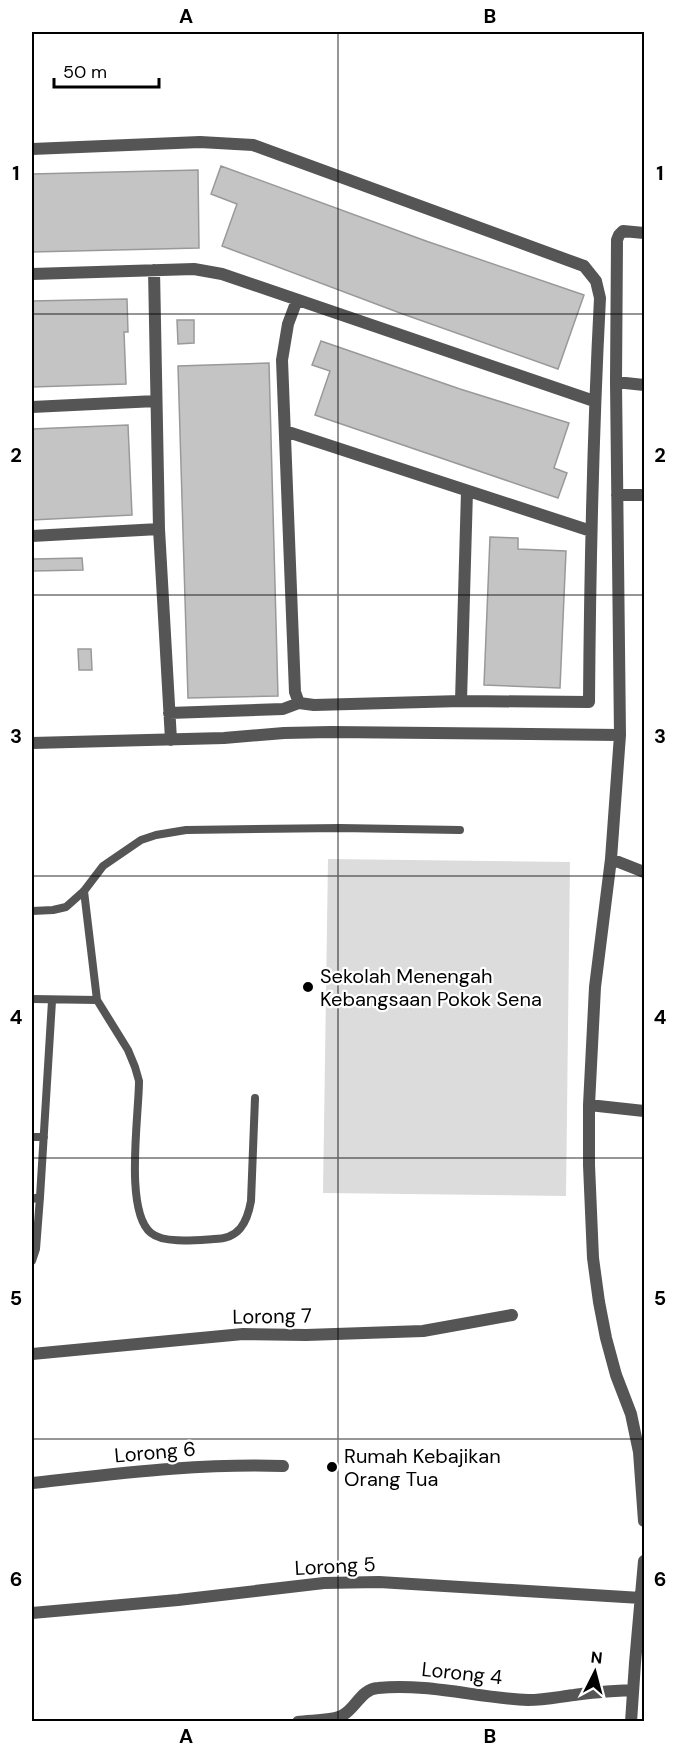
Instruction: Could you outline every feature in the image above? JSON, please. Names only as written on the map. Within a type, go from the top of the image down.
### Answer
[{"type":"street","points":[[32,149],[200,142],[253,144],[584,266],[596,281],[600,298],[594,401],[589,702],[461,701],[314,705],[299,703],[282,710],[169,713]]},
{"type":"street","points":[[645,233],[623,231],[617,240],[616,382],[620,735],[611,859],[595,987],[589,1105],[589,1165],[593,1257],[597,1291],[606,1338],[616,1375],[631,1414],[639,1452],[645,1521]]},
{"type":"street","points":[[32,274],[194,269],[222,274],[594,401]]},
{"type":"street","points":[[154,270],[159,529],[171,740]]},
{"type":"street","points":[[297,300],[288,324],[282,360],[295,692],[299,703]]},
{"type":"street","points":[[616,382],[645,385]]},
{"type":"street","points":[[32,407],[156,401]]},
{"type":"street","points":[[285,431],[591,531]]},
{"type":"street","points":[[461,701],[467,491]]},
{"type":"street","points":[[617,495],[645,495]]},
{"type":"street","points":[[32,536],[159,529]]},
{"type":"street","points":[[32,743],[171,740],[331,732],[620,735]]},
{"type":"street","points":[[611,859],[645,872]]},
{"type":"street","points":[[589,1105],[645,1111]]},
{"type":"street","name":"Lorong 7","points":[[32,1354],[243,1334],[306,1335],[423,1331],[512,1315]]},
{"type":"street","name":"Lorong 6","points":[[32,1483],[206,1467],[283,1466]]},
{"type":"street","points":[[631,1722],[633,1690],[640,1664],[641,1598],[645,1562]]},
{"type":"street","name":"Lorong 5","points":[[32,1613],[347,1582],[641,1598]]},
{"type":"street","name":"Lorong 4","points":[[298,1722],[341,1717],[363,1695],[374,1688],[430,1687],[530,1700],[633,1690]]},
{"type":"lane","points":[[32,911],[66,907],[84,891],[104,866],[141,840],[169,833],[186,830],[340,828],[460,830]]},
{"type":"lane","points":[[84,891],[97,1000],[128,1050],[139,1081],[135,1168],[137,1208],[143,1225],[152,1234],[163,1239],[224,1239],[234,1235],[241,1228],[248,1217],[251,1201],[255,1098]]},
{"type":"lane","points":[[32,999],[97,1000]]},
{"type":"lane","points":[[32,1261],[36,1249],[36,1198],[44,1137],[52,1001]]},
{"type":"lane","points":[[32,1137],[44,1137]]},
{"type":"shaded area","points":[[328,859],[570,862],[566,1196],[323,1193]]},
{"type":"building","points":[[221,166],[426,241],[584,295],[558,369],[222,246],[237,204],[211,194]]},
{"type":"building","points":[[198,170],[199,248],[32,252],[32,174]]},
{"type":"building","points":[[127,299],[128,332],[124,332],[126,384],[32,387],[32,301]]},
{"type":"building","points":[[177,320],[194,320],[194,343],[178,344]]},
{"type":"building","points":[[321,341],[460,389],[569,423],[554,468],[567,473],[558,498],[315,415],[330,371],[312,365]]},
{"type":"building","points":[[269,363],[278,696],[188,698],[178,366]]},
{"type":"building","points":[[128,425],[132,515],[32,520],[32,429]]},
{"type":"building","points":[[490,537],[518,538],[518,549],[566,551],[560,688],[484,685]]},
{"type":"building","points":[[82,558],[83,570],[33,571],[33,559]]},
{"type":"building","points":[[78,649],[91,649],[92,670],[79,670]]},
{"type":"place","name":"Sekolah Menengah Kebangsaan Pokok Sena","points":[[308,987]]},
{"type":"place","name":"Rumah Kebajikan Orang Tua","points":[[332,1467]]}]
